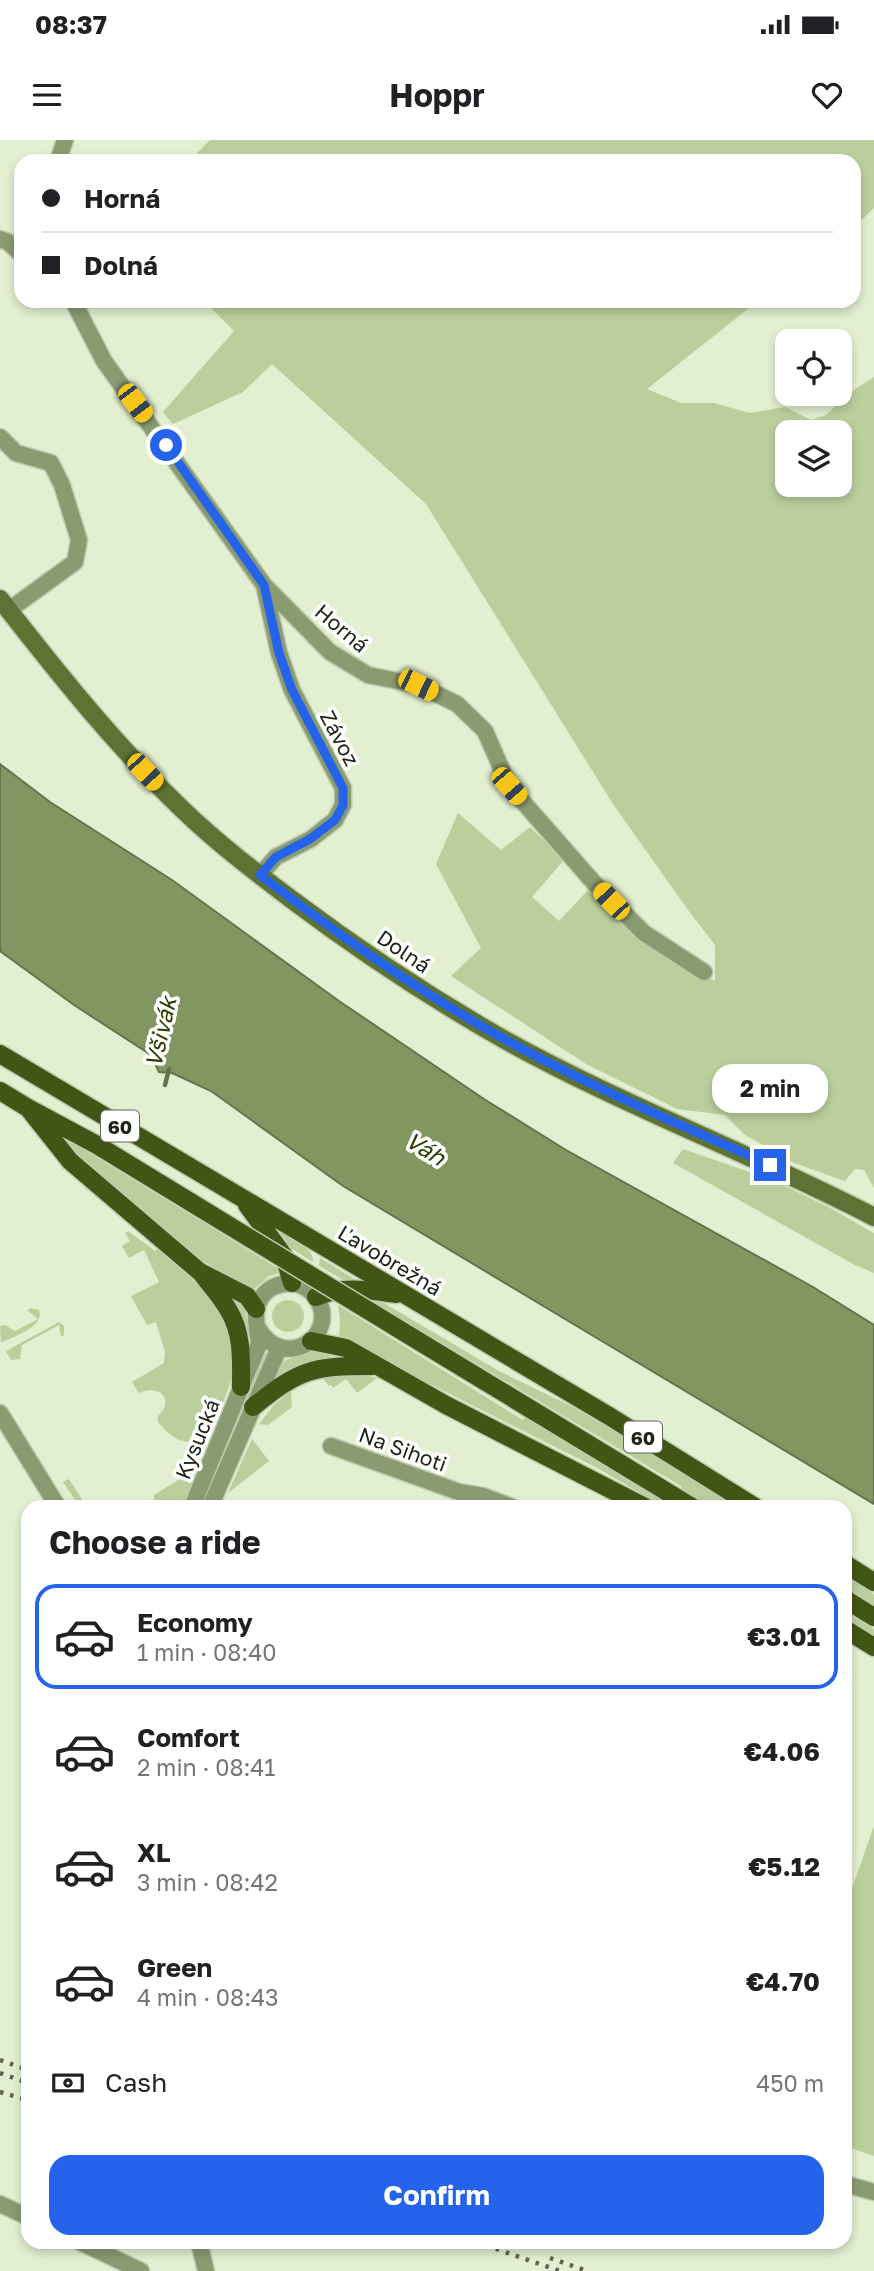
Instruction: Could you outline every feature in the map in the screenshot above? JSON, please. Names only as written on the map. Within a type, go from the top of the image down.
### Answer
[{"type":"main road","name":"Dolná","points":[[4,605],[101,724],[160,788],[260,875],[340,936],[425,993],[576,1077],[809,1183],[874,1217]]},
{"type":"main road","name":"Ľavobrežná","points":[[0,1055],[609,1416],[744,1500]]},
{"type":"main road","name":"60","points":[[0,1091],[97,1145],[680,1500]]},
{"type":"main road","points":[[27,1108],[70,1161],[200,1272],[228,1309],[237,1327],[241,1387]]},
{"type":"main road","points":[[240,1196],[284,1255],[292,1283]]},
{"type":"main road","points":[[200,1272],[247,1296],[256,1309]]},
{"type":"main road","points":[[316,1297],[329,1291],[360,1289],[403,1295]]},
{"type":"main road","points":[[311,1341],[346,1348],[446,1405],[631,1500]]},
{"type":"main road","points":[[253,1407],[283,1383],[315,1368],[376,1366]]},
{"type":"main road","points":[[852,1568],[874,1582]]},
{"type":"main road","points":[[852,1603],[874,1617]]},
{"type":"main road","points":[[852,1633],[874,1647]]},
{"type":"street","name":"Horná","points":[[75,308],[104,360],[264,585],[330,652],[368,676],[418,685],[457,704],[485,731],[509,786],[595,884],[644,933],[704,972]]},
{"type":"street","points":[[0,437],[16,453],[51,463],[62,485],[79,540],[75,562],[4,605]]},
{"type":"street","name":"Závoz","points":[[260,875],[276,857],[310,839],[335,820],[343,805],[343,788],[292,690],[279,653],[264,585]]},
{"type":"street","points":[[292,1283],[301,1285],[316,1297],[322,1315],[321,1324],[311,1341],[296,1348],[279,1348],[263,1337],[258,1328],[256,1309],[265,1292],[273,1287],[292,1283]]},
{"type":"street","name":"Kysucká","points":[[195,1500],[259,1344],[258,1328]]},
{"type":"street","name":"Kysucká","points":[[213,1500],[279,1348]]},
{"type":"street","points":[[0,1413],[54,1500]]},
{"type":"street","name":"Na Sihoti","points":[[331,1446],[457,1499],[483,1496],[494,1500]]},
{"type":"street","points":[[852,2186],[874,2192]]},
{"type":"street","points":[[0,2204],[21,2214]]},
{"type":"street","points":[[95,2249],[141,2271]]},
{"type":"street","points":[[199,2249],[200,2267]]},
{"type":"street","points":[[200,2267],[206,2249]]},
{"type":"shaded area","points":[[210,140],[874,140],[874,208],[861,220],[861,154],[196,154]]},
{"type":"shaded area","points":[[211,308],[749,308],[647,389],[681,403],[714,403],[750,413],[785,407],[811,420],[826,415],[835,406],[852,406],[852,391],[874,377],[874,1188],[864,1170],[855,1169],[845,1181],[794,1163],[745,1135],[725,1115],[677,1109],[586,1064],[451,976],[481,948],[436,864],[458,813],[501,850],[530,827],[564,860],[532,897],[559,921],[589,889],[659,952],[715,981],[715,945],[613,804],[426,504],[272,364],[243,392],[173,424],[163,412],[234,331]]},
{"type":"shaded area","points":[[52,1130],[284,1272],[269,1276],[253,1290],[196,1257]]},
{"type":"shaded area","points":[[683,1149],[773,1180],[874,1233],[874,1273],[853,1264],[673,1163]]},
{"type":"shaded area","points":[[128,1231],[155,1251],[158,1249],[200,1287],[222,1316],[230,1332],[234,1350],[230,1384],[213,1427],[205,1435],[191,1442],[171,1435],[158,1422],[158,1416],[165,1404],[162,1394],[153,1390],[139,1393],[132,1382],[164,1363],[165,1352],[156,1322],[147,1325],[131,1296],[159,1282],[144,1250],[129,1258],[122,1246],[130,1241],[125,1233]]},
{"type":"shaded area","points":[[278,1231],[306,1247],[313,1262],[284,1244]]},
{"type":"shaded area","points":[[320,1258],[358,1281],[347,1282],[319,1266]]},
{"type":"shaded area","points":[[348,1287],[367,1293],[499,1371],[573,1407],[725,1500],[698,1500],[682,1490],[681,1486]]},
{"type":"shaded area","points":[[225,1290],[244,1305],[251,1340],[250,1352]]},
{"type":"shaded area","points":[[288,1300],[299,1305],[304,1316],[299,1327],[288,1332],[277,1327],[272,1316],[277,1305]]},
{"type":"shaded area","points":[[338,1305],[523,1420],[526,1416],[662,1500],[652,1500],[599,1469],[339,1338]]},
{"type":"shaded area","points":[[27,1310],[39,1310],[40,1316],[37,1321],[33,1326],[1,1343],[0,1326],[5,1325],[15,1331],[38,1319]]},
{"type":"shaded area","points":[[59,1322],[64,1326],[64,1335],[61,1337],[59,1325],[22,1345],[20,1359],[11,1360],[6,1351]]},
{"type":"shaded area","points":[[317,1350],[331,1350],[331,1359],[272,1382],[279,1365],[286,1360]]},
{"type":"shaded area","points":[[262,1352],[269,1354],[243,1412],[240,1409]]},
{"type":"shaded area","points":[[338,1373],[377,1378],[357,1393],[346,1379],[333,1388],[323,1378],[338,1377]]},
{"type":"shaded area","points":[[291,1391],[292,1407],[268,1425],[259,1424],[274,1405]]},
{"type":"shaded area","points":[[252,1439],[269,1461],[228,1493]]},
{"type":"shaded area","points":[[188,1474],[197,1478],[189,1500],[154,1500],[154,1495]]},
{"type":"shaded area","points":[[69,1479],[82,1500],[75,1500],[63,1482]]},
{"type":"shaded area","points":[[852,1580],[874,1594],[874,1606],[852,1592]]},
{"type":"shaded area","points":[[852,1616],[874,1629],[874,1637],[852,1623]]},
{"type":"shaded area","points":[[874,1826],[874,2156],[852,2148],[852,1888]]},
{"type":"water","name":"Váh","points":[[0,764],[50,802],[172,880],[339,1001],[484,1099],[566,1150],[813,1287],[874,1325],[874,1504],[343,1186],[211,1091],[172,1073],[159,1072],[151,1055],[74,1005],[0,951]]},
{"type":"waterway","name":"Všivák","points":[[165,1085],[169,1069]]},
{"type":"railway","points":[[0,2060],[21,2068]]},
{"type":"railway","points":[[0,2073],[21,2080]]},
{"type":"railway","points":[[0,2092],[21,2098]]},
{"type":"railway","points":[[496,2249],[560,2271]]},
{"type":"railway","points":[[550,2258],[587,2271]]},
{"type":"route","points":[[166,445],[264,585],[279,653],[292,690],[343,788],[343,805],[335,820],[310,839],[276,857],[260,875],[340,936],[425,993],[506,1040],[576,1077],[770,1165]]}]
